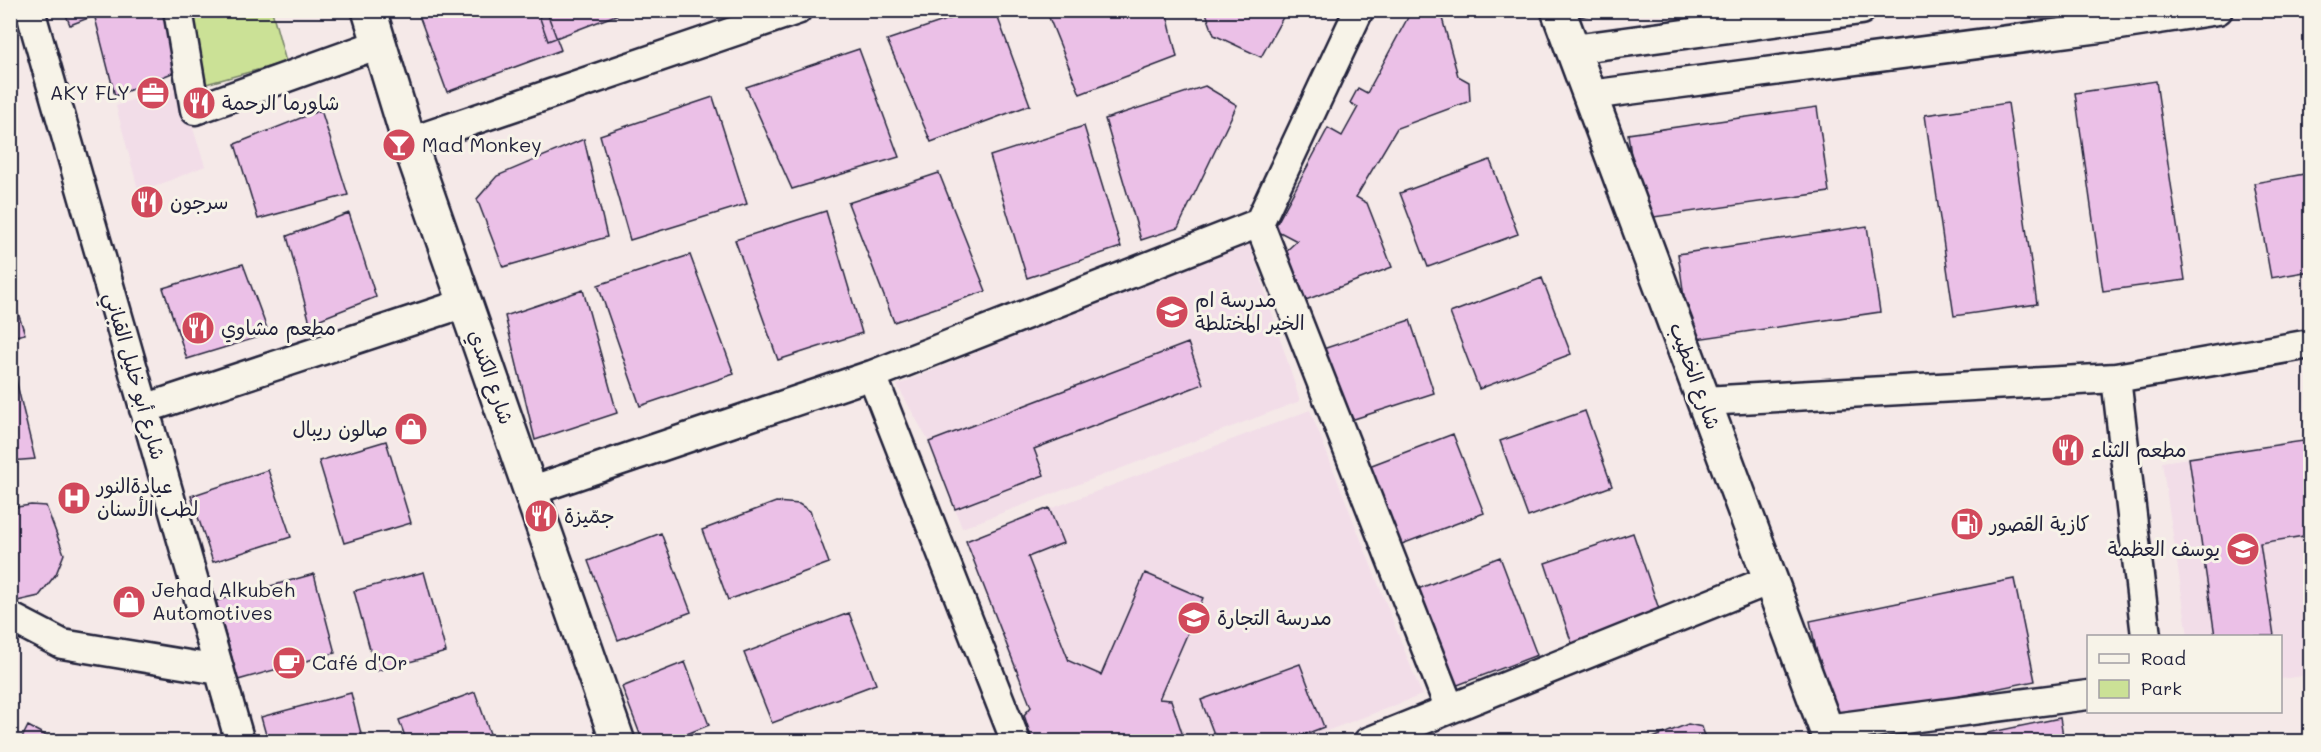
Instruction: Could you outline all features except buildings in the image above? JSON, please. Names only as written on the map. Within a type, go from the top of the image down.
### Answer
[{"type":"main road","name":"شارع الكندي","points":[[369,10],[409,142],[618,741]]},
{"type":"main road","name":"شارع الخطيب","points":[[1558,10],[1828,735]]},
{"type":"street","name":"شارع أبو خليل القباني","points":[[30,10],[240,741]]},
{"type":"street","points":[[178,10],[195,110],[379,44]]},
{"type":"street","points":[[409,142],[797,10]]},
{"type":"street","points":[[530,490],[872,375],[1259,223],[1359,10]]},
{"type":"street","points":[[1573,49],[1861,10]]},
{"type":"street","points":[[1590,95],[2099,19],[2218,10]]},
{"type":"street","points":[[1259,223],[1450,710]]},
{"type":"street","points":[[144,409],[465,303]]},
{"type":"street","points":[[1704,401],[2116,378],[2310,344]]},
{"type":"street","points":[[872,375],[1016,741]]},
{"type":"street","points":[[2116,378],[2146,635]]},
{"type":"street","points":[[1368,741],[1770,580]]},
{"type":"street","points":[[10,617],[62,644],[219,670]]},
{"type":"street","points":[[1828,735],[2087,695]]},
{"type":"shaded area","points":[[178,82],[205,166],[139,193],[116,106]]},
{"type":"shaded area","name":"مدرسة ام الخير المختلطة","points":[[1249,240],[1300,401],[962,528],[929,442],[897,385]]},
{"type":"shaded area","name":"مدرسة التجارة","points":[[1310,410],[1422,695],[1300,741],[1045,741],[966,541]]},
{"type":"shaded area","name":"يوسف العظمة","points":[[2310,440],[2310,675],[2282,679],[2282,635],[2188,635],[2162,462]]},
{"type":"green space","points":[[186,11],[272,11],[286,62],[206,84]]},
{"type":"place","name":"AKY FLY","points":[[153,93]]},
{"type":"place","name":"شاورما الرحمة","points":[[199,103]]},
{"type":"place","name":"Mad Monkey","points":[[399,145]]},
{"type":"place","name":"سرجون","points":[[147,202]]},
{"type":"place","name":"مدرسة ام الخير المختلطة","points":[[1172,312]]},
{"type":"place","name":"مطعم مشاوي","points":[[198,328]]},
{"type":"place","name":"صالون ريبال","points":[[411,429]]},
{"type":"place","name":"مطعم الثناء","points":[[2068,450]]},
{"type":"place","name":"عيادةالنور لطب الأسنان","points":[[74,498]]},
{"type":"place","name":"جمّيزة","points":[[541,516]]},
{"type":"place","name":"كازية القصور","points":[[1967,524]]},
{"type":"place","name":"يوسف العظمة","points":[[2243,549]]},
{"type":"place","name":"Jehad Alkubeh Automotives","points":[[129,602]]},
{"type":"place","name":"مدرسة التجارة","points":[[1194,618]]},
{"type":"place","name":"Café d'Or","points":[[289,663]]}]
